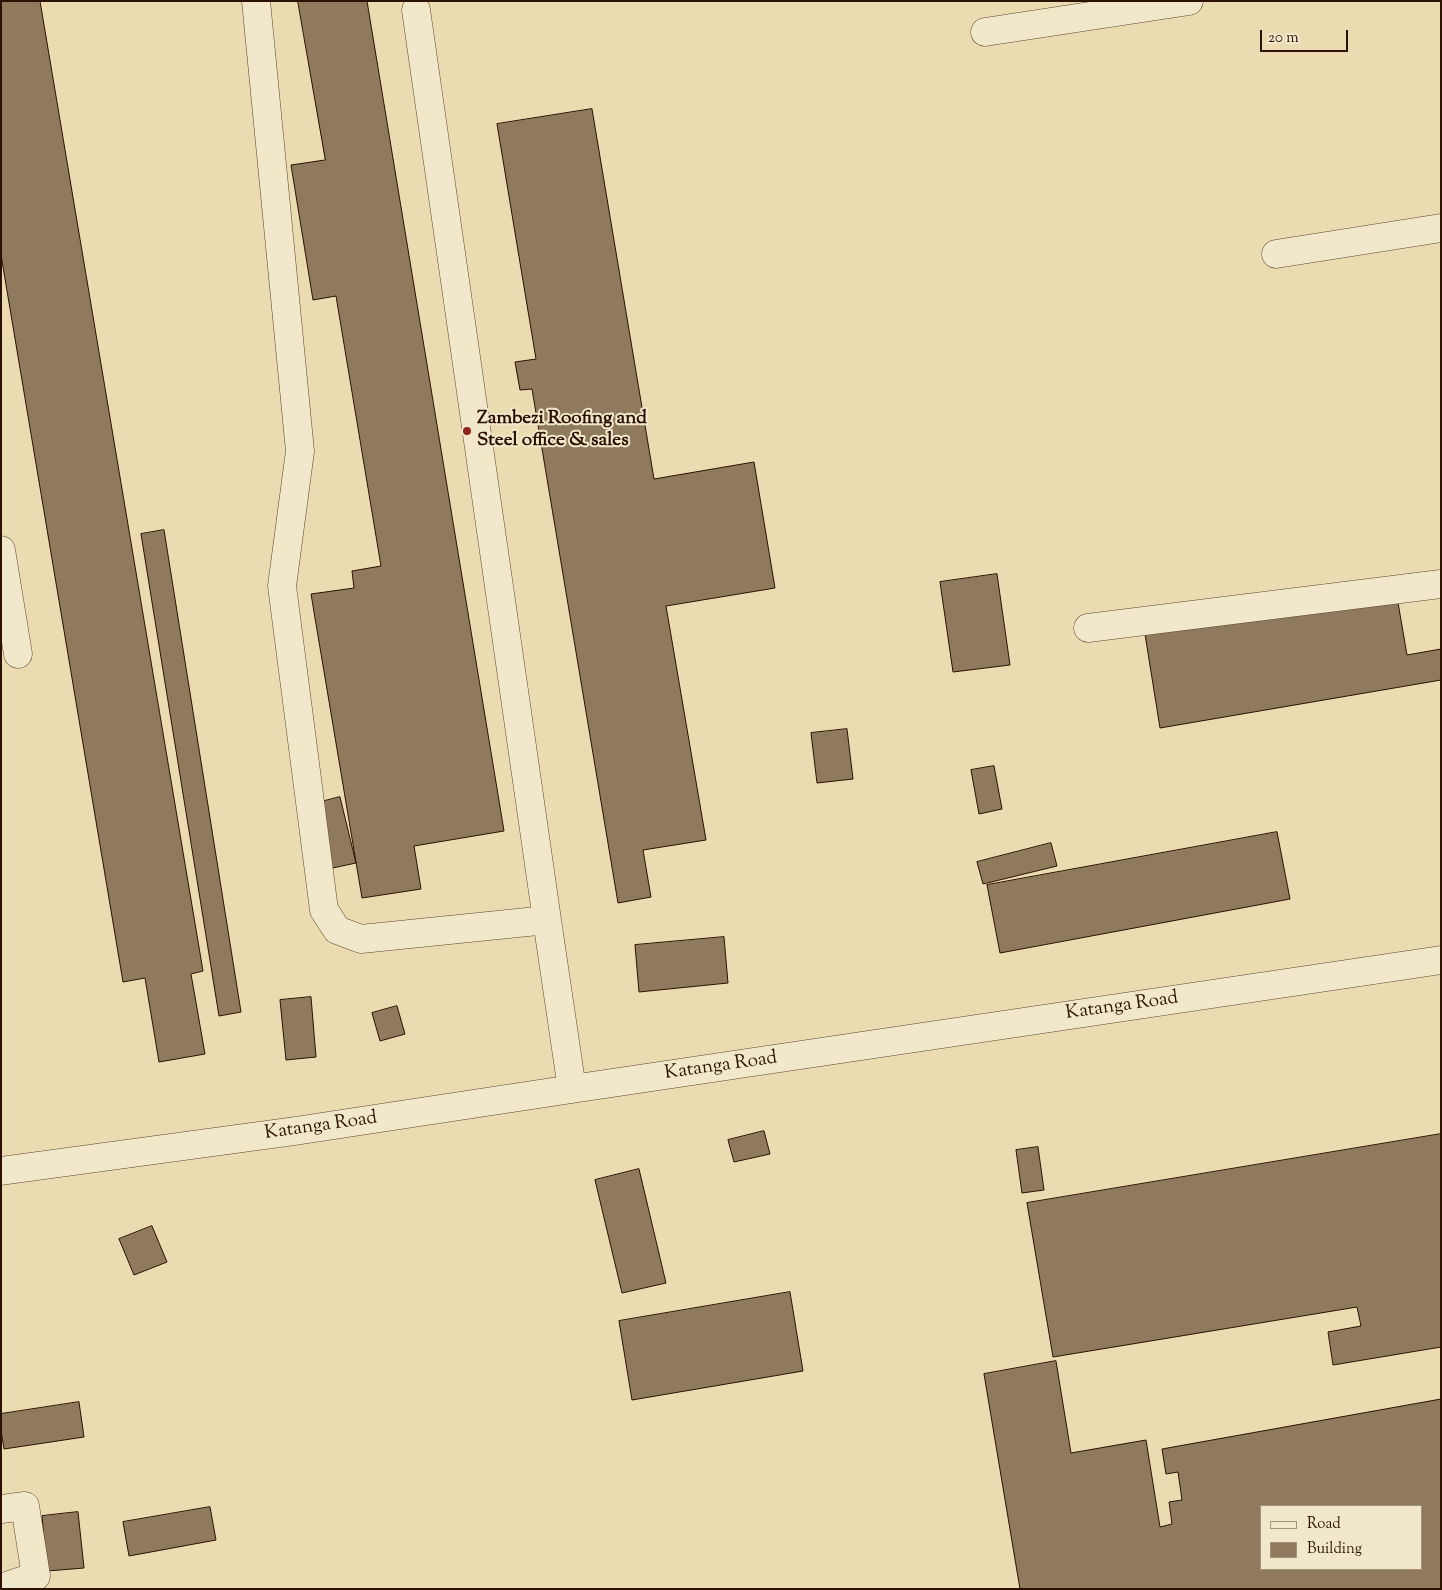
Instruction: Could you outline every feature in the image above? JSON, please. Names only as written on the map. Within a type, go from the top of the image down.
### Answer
[{"type":"street","points":[[256,1],[300,451],[282,586],[324,910],[337,930],[361,939],[547,920]]},
{"type":"street","points":[[985,32],[1189,1]]},
{"type":"street","points":[[416,10],[572,1089]]},
{"type":"street","points":[[1276,254],[1441,228]]},
{"type":"street","points":[[1,550],[18,654]]},
{"type":"street","points":[[1088,628],[1441,584]]},
{"type":"street","name":"Katanga Road","points":[[1,1171],[295,1131],[1441,960]]},
{"type":"street","points":[[1,1509],[25,1506],[36,1576],[1,1588]]},
{"type":"building","points":[[1,1],[40,1],[203,971],[191,974],[205,1054],[159,1062],[145,978],[123,982],[1,255]]},
{"type":"building","points":[[298,1],[367,1],[504,831],[414,846],[421,889],[362,898],[311,594],[354,588],[352,571],[381,566],[336,296],[313,300],[291,165],[325,160]]},
{"type":"building","points":[[592,109],[654,479],[754,462],[775,588],[666,606],[706,840],[643,850],[651,897],[618,903],[532,389],[520,390],[515,362],[536,359],[497,124]]},
{"type":"building","points":[[164,530],[241,1012],[219,1016],[141,534]]},
{"type":"building","points":[[997,574],[1010,665],[953,672],[940,582]]},
{"type":"building","points":[[1395,585],[1407,655],[1441,649],[1441,680],[1160,728],[1144,628]]},
{"type":"building","points":[[847,729],[853,779],[817,783],[811,733]]},
{"type":"building","points":[[994,766],[1002,809],[979,814],[971,770]]},
{"type":"building","points":[[340,797],[356,863],[328,869],[313,804]]},
{"type":"building","points":[[1277,832],[1290,899],[1000,953],[987,885]]},
{"type":"building","points":[[1051,843],[1057,866],[983,884],[977,862]]},
{"type":"building","points":[[724,937],[728,983],[639,992],[635,945]]},
{"type":"building","points":[[311,997],[316,1057],[286,1060],[280,1000]]},
{"type":"building","points":[[397,1006],[405,1034],[380,1041],[372,1013]]},
{"type":"building","points":[[764,1131],[770,1154],[734,1162],[728,1140]]},
{"type":"building","points":[[1441,1134],[1441,1347],[1333,1365],[1328,1332],[1361,1326],[1357,1307],[1053,1357],[1027,1203]]},
{"type":"building","points":[[1038,1147],[1044,1190],[1022,1193],[1016,1150]]},
{"type":"building","points":[[639,1169],[666,1283],[622,1293],[595,1180]]},
{"type":"building","points":[[152,1226],[167,1262],[134,1275],[119,1239]]},
{"type":"building","points":[[790,1292],[803,1371],[632,1400],[619,1321]]},
{"type":"building","points":[[1056,1361],[1071,1453],[1146,1440],[1160,1527],[1172,1524],[1169,1502],[1182,1500],[1178,1472],[1166,1474],[1162,1449],[1441,1399],[1441,1589],[1020,1589],[984,1374]]},
{"type":"building","points":[[79,1402],[84,1437],[4,1449],[1,1414]]},
{"type":"building","points":[[210,1507],[216,1540],[129,1556],[123,1522]]},
{"type":"building","points":[[78,1512],[84,1568],[47,1571],[42,1516]]},
{"type":"place","name":"Zambezi Roofing and Steel office & sales","points":[[467,431]]}]
